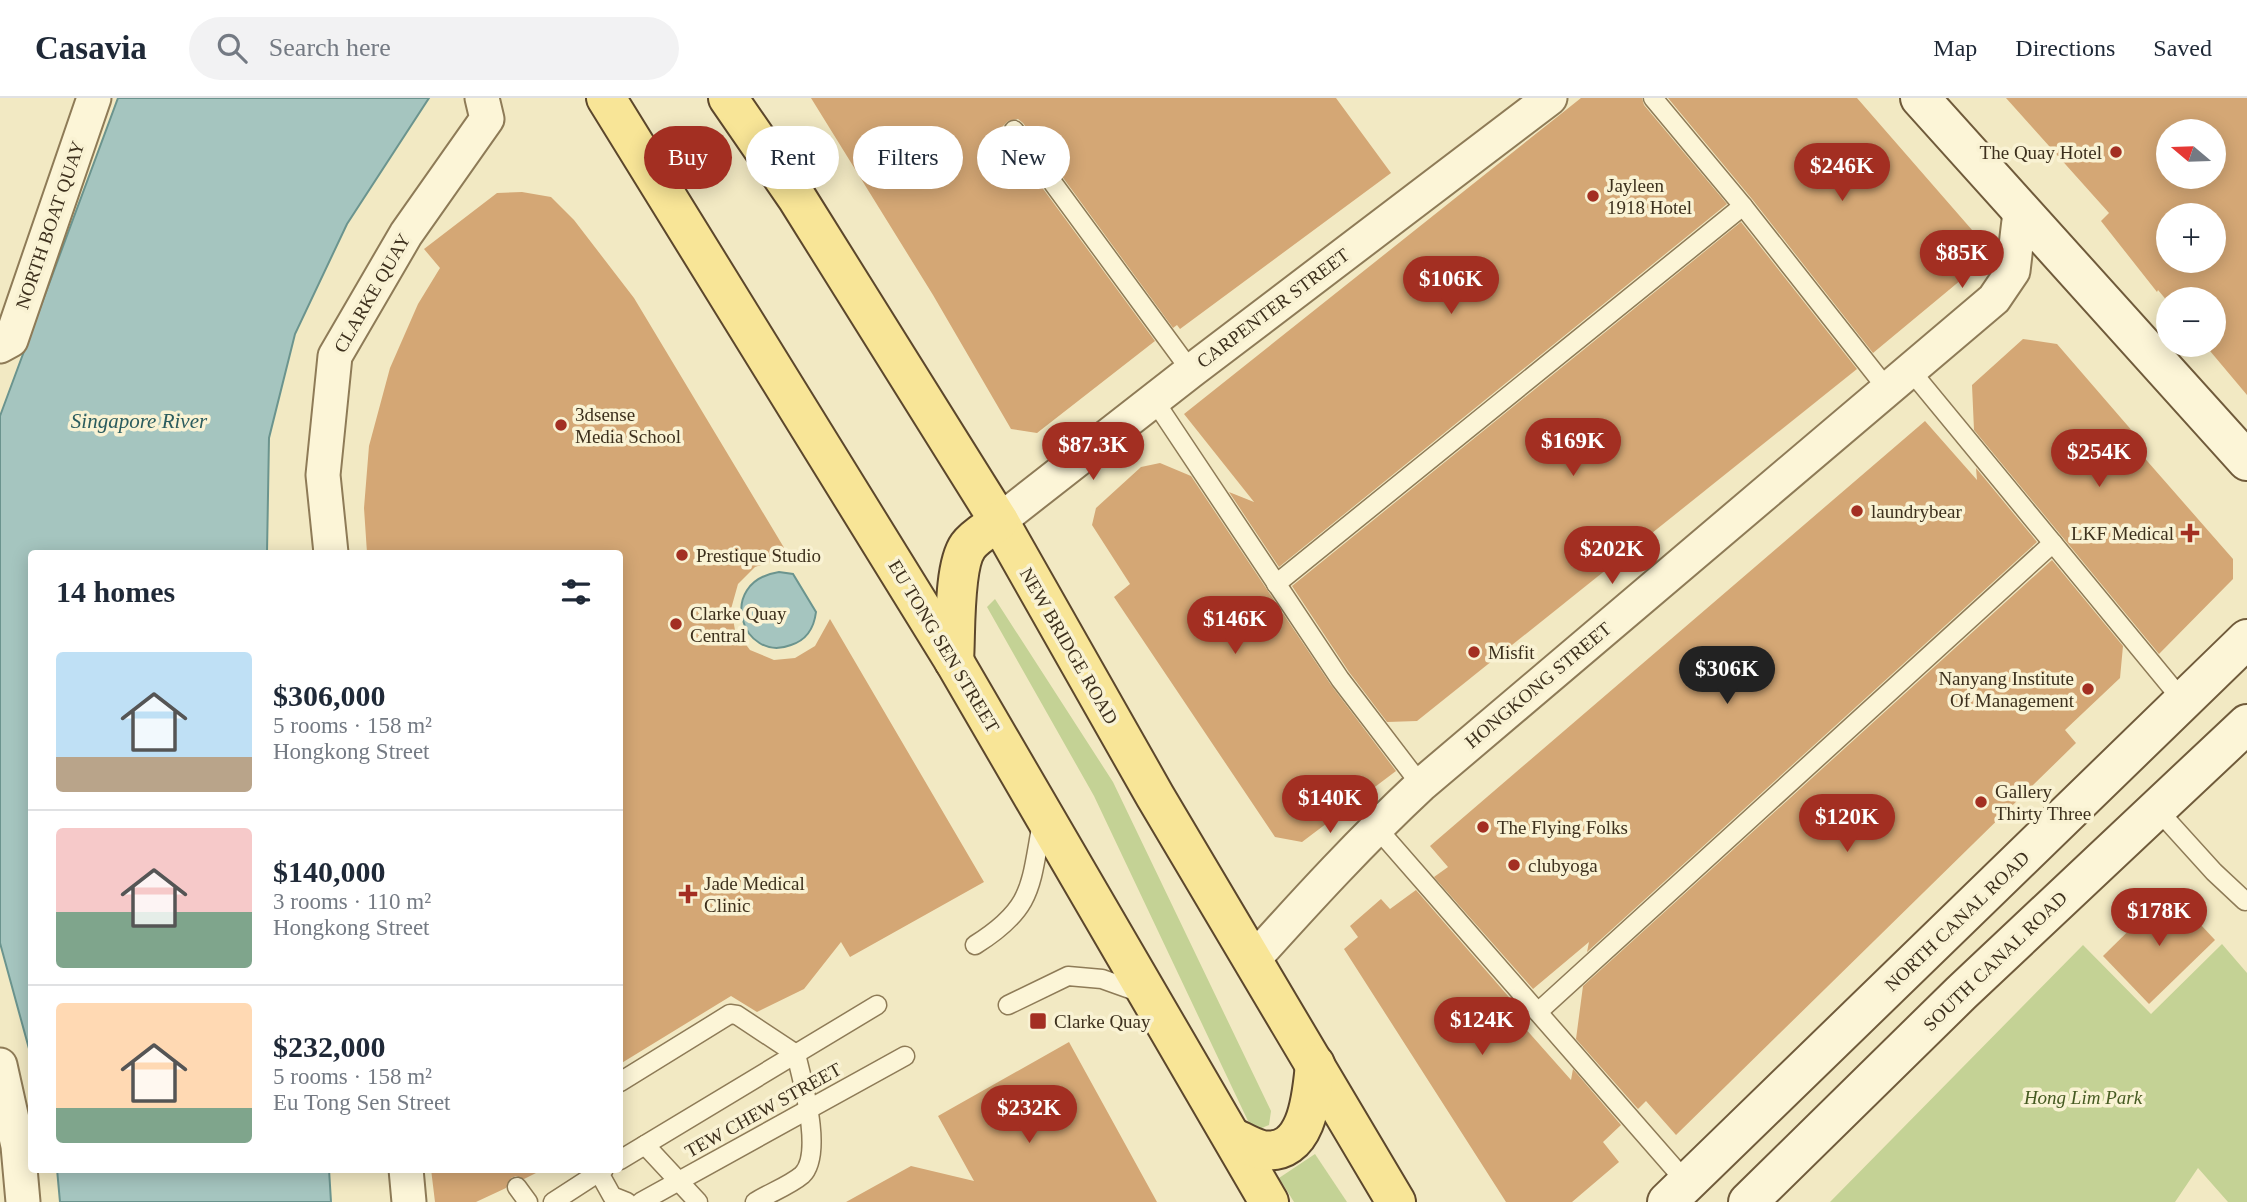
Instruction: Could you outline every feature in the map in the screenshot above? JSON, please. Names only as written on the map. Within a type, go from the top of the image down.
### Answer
[{"type":"main road","name":"EU TONG SEN STREET","points":[[606,98],[954,661],[1269,1202]]},
{"type":"main road","name":"NEW BRIDGE ROAD","points":[[728,98],[797,198],[999,521],[1155,796],[1396,1202]]},
{"type":"main road","points":[[954,661],[959,572],[963,555],[970,542],[999,521]]},
{"type":"main road","points":[[1232,1137],[1260,1150],[1273,1150],[1287,1145],[1303,1129],[1311,1102],[1314,1064]]},
{"type":"street","name":"NORTH BOAT QUAY","points":[[0,346],[11,340],[94,98]]},
{"type":"street","name":"CLARKE QUAY","points":[[331,550],[323,475],[335,356],[406,234],[487,119],[482,98]]},
{"type":"street","name":"CARPENTER STREET","points":[[999,521],[1550,98]]},
{"type":"street","points":[[1920,98],[2247,460]]},
{"type":"street","name":"HONGKONG STREET","points":[[1253,960],[1376,827],[1421,785],[1994,299],[2012,271],[2021,212]]},
{"type":"street","name":"NORTH CANAL ROAD","points":[[1677,1193],[2247,639]]},
{"type":"street","name":"SOUTH CANAL ROAD","points":[[1748,1202],[1961,993],[2247,724]]},
{"type":"street","points":[[0,1065],[18,1146],[23,1202]]},
{"type":"street","points":[[406,1173],[409,1202]]},
{"type":"lane","points":[[1653,98],[1742,206],[1899,380],[2053,543],[2183,701]]},
{"type":"lane","points":[[1057,189],[1191,371]]},
{"type":"lane","points":[[1276,584],[1742,206]]},
{"type":"lane","points":[[1154,400],[1340,679],[1421,785]]},
{"type":"lane","points":[[1538,1012],[2053,543]]},
{"type":"lane","points":[[2156,808],[2214,872],[2245,901]]},
{"type":"lane","points":[[975,945],[996,932],[1020,908],[1030,888],[1044,815]]},
{"type":"lane","points":[[1376,827],[1538,1012],[1677,1193]]},
{"type":"lane","points":[[1008,1005],[1068,976],[1102,979],[1150,996]]},
{"type":"lane","name":"TEW CHEW STREET","points":[[623,1158],[877,1005]]},
{"type":"lane","points":[[623,1080],[730,1014],[737,1015],[796,1054],[808,1108],[811,1151],[808,1165],[802,1174],[755,1202]]},
{"type":"lane","name":"TEW CHEW STREET","points":[[641,1202],[905,1056]]},
{"type":"lane","points":[[645,1145],[698,1202]]},
{"type":"lane","points":[[553,1202],[596,1173]]},
{"type":"lane","points":[[601,1173],[611,1196],[627,1202]]},
{"type":"lane","points":[[517,1187],[528,1202]]},
{"type":"green space","points":[[995,599],[1113,782],[1271,1111],[1269,1125],[1257,1130],[1248,1121],[1094,796],[987,607]]},
{"type":"green space","name":"Hong Lim Park","points":[[2222,944],[2247,973],[2247,1202],[2228,1202],[2198,1168],[2175,1202],[1830,1202],[2083,945],[2151,1014]]},
{"type":"green space","points":[[1315,1154],[1347,1202],[1294,1202],[1279,1178]]},
{"type":"water","name":"Singapore River","points":[[118,98],[429,98],[347,224],[295,334],[269,438],[267,550],[28,550],[28,1045],[0,943],[0,416]]},
{"type":"water","points":[[779,572],[793,574],[816,612],[814,623],[805,637],[797,643],[774,648],[759,643],[749,633],[743,619],[742,605],[747,590],[759,579]]},
{"type":"water","points":[[57,1173],[329,1173],[331,1202],[60,1202]]},
{"type":"building","points":[[811,98],[1336,98],[1391,173],[1180,329],[1177,325],[1173,328],[1070,187],[1070,126],[1025,126],[1018,119],[1008,121],[1003,126],[977,126],[977,189],[1043,189],[1155,341],[1037,433],[1011,429],[867,189],[963,189],[963,126],[853,126],[853,166],[839,143],[839,126],[828,126]]},
{"type":"building","points":[[1581,98],[1642,98],[1644,105],[1727,204],[1279,567],[1229,492],[1254,502],[1184,414]]},
{"type":"building","points":[[1668,98],[1857,98],[1979,238],[1973,270],[1873,353],[1752,199]]},
{"type":"building","points":[[2006,98],[2247,98],[2247,395],[2215,357],[2226,357],[2226,287],[2156,287],[2156,291],[2101,221],[2109,213]]},
{"type":"building","name":"Clarke Quay Central","points":[[522,192],[551,197],[574,220],[634,298],[789,556],[755,567],[738,584],[731,609],[735,630],[750,650],[774,660],[795,658],[815,646],[830,619],[984,882],[850,957],[841,942],[804,989],[757,1012],[731,996],[623,1062],[623,550],[367,550],[364,508],[369,446],[390,368],[418,304],[440,268],[424,249],[497,193]]},
{"type":"building","points":[[1741,222],[1857,369],[1417,721],[1387,722],[1349,672],[1292,586]]},
{"type":"building","points":[[2023,339],[2057,344],[2140,440],[2134,446],[2233,559],[2233,579],[2159,654],[1974,430],[1972,385]]},
{"type":"building","points":[[1925,421],[1977,480],[1976,468],[2037,542],[1587,952],[1589,942],[1533,989],[1434,877],[1448,867],[1430,846]]},
{"type":"building","points":[[1160,463],[1191,476],[1331,685],[1396,771],[1302,842],[1275,837],[1114,597],[1130,584],[1092,525],[1096,508],[1141,467]]},
{"type":"building","points":[[2052,560],[2123,646],[2120,678],[2065,730],[2076,743],[1676,1135],[1646,1101],[1638,1109],[1576,1039],[1583,986]]},
{"type":"building","points":[[1416,890],[1515,1004],[1508,1009],[1571,1080],[1573,1069],[1621,1125],[1603,1142],[1619,1162],[1572,1202],[1506,1202],[1344,949],[1358,937],[1350,926],[1381,899],[1390,909]]},
{"type":"building","points":[[2169,891],[2215,940],[2149,1004],[2103,956]]},
{"type":"building","points":[[1069,1042],[1157,1202],[846,1202],[911,1166],[974,1181],[938,1116]]},
{"type":"building","points":[[431,1173],[536,1173],[524,1179],[516,1176],[511,1178],[506,1188],[476,1202],[435,1202]]},
{"type":"place","name":"The Quay Hotel","points":[[2116,152]]},
{"type":"place","name":"Jayleen 1918 Hotel","points":[[1593,196]]},
{"type":"place","name":"3dsense Media School","points":[[561,425]]},
{"type":"place","name":"laundrybear","points":[[1857,511]]},
{"type":"place","name":"LKF Medical","points":[[2190,533]]},
{"type":"place","name":"Prestique Studio","points":[[682,555]]},
{"type":"place","name":"Clarke Quay Central","points":[[676,624]]},
{"type":"place","name":"Misfit","points":[[1474,652]]},
{"type":"place","name":"Nanyang Institute Of Management","points":[[2088,689]]},
{"type":"place","name":"Gallery Thirty Three","points":[[1981,802]]},
{"type":"place","name":"The Flying Folks","points":[[1483,827]]},
{"type":"place","name":"clubyoga","points":[[1514,865]]},
{"type":"place","name":"Jade Medical Clinic","points":[[688,894]]},
{"type":"place","name":"Clarke Quay","points":[[1038,1021]]}]
